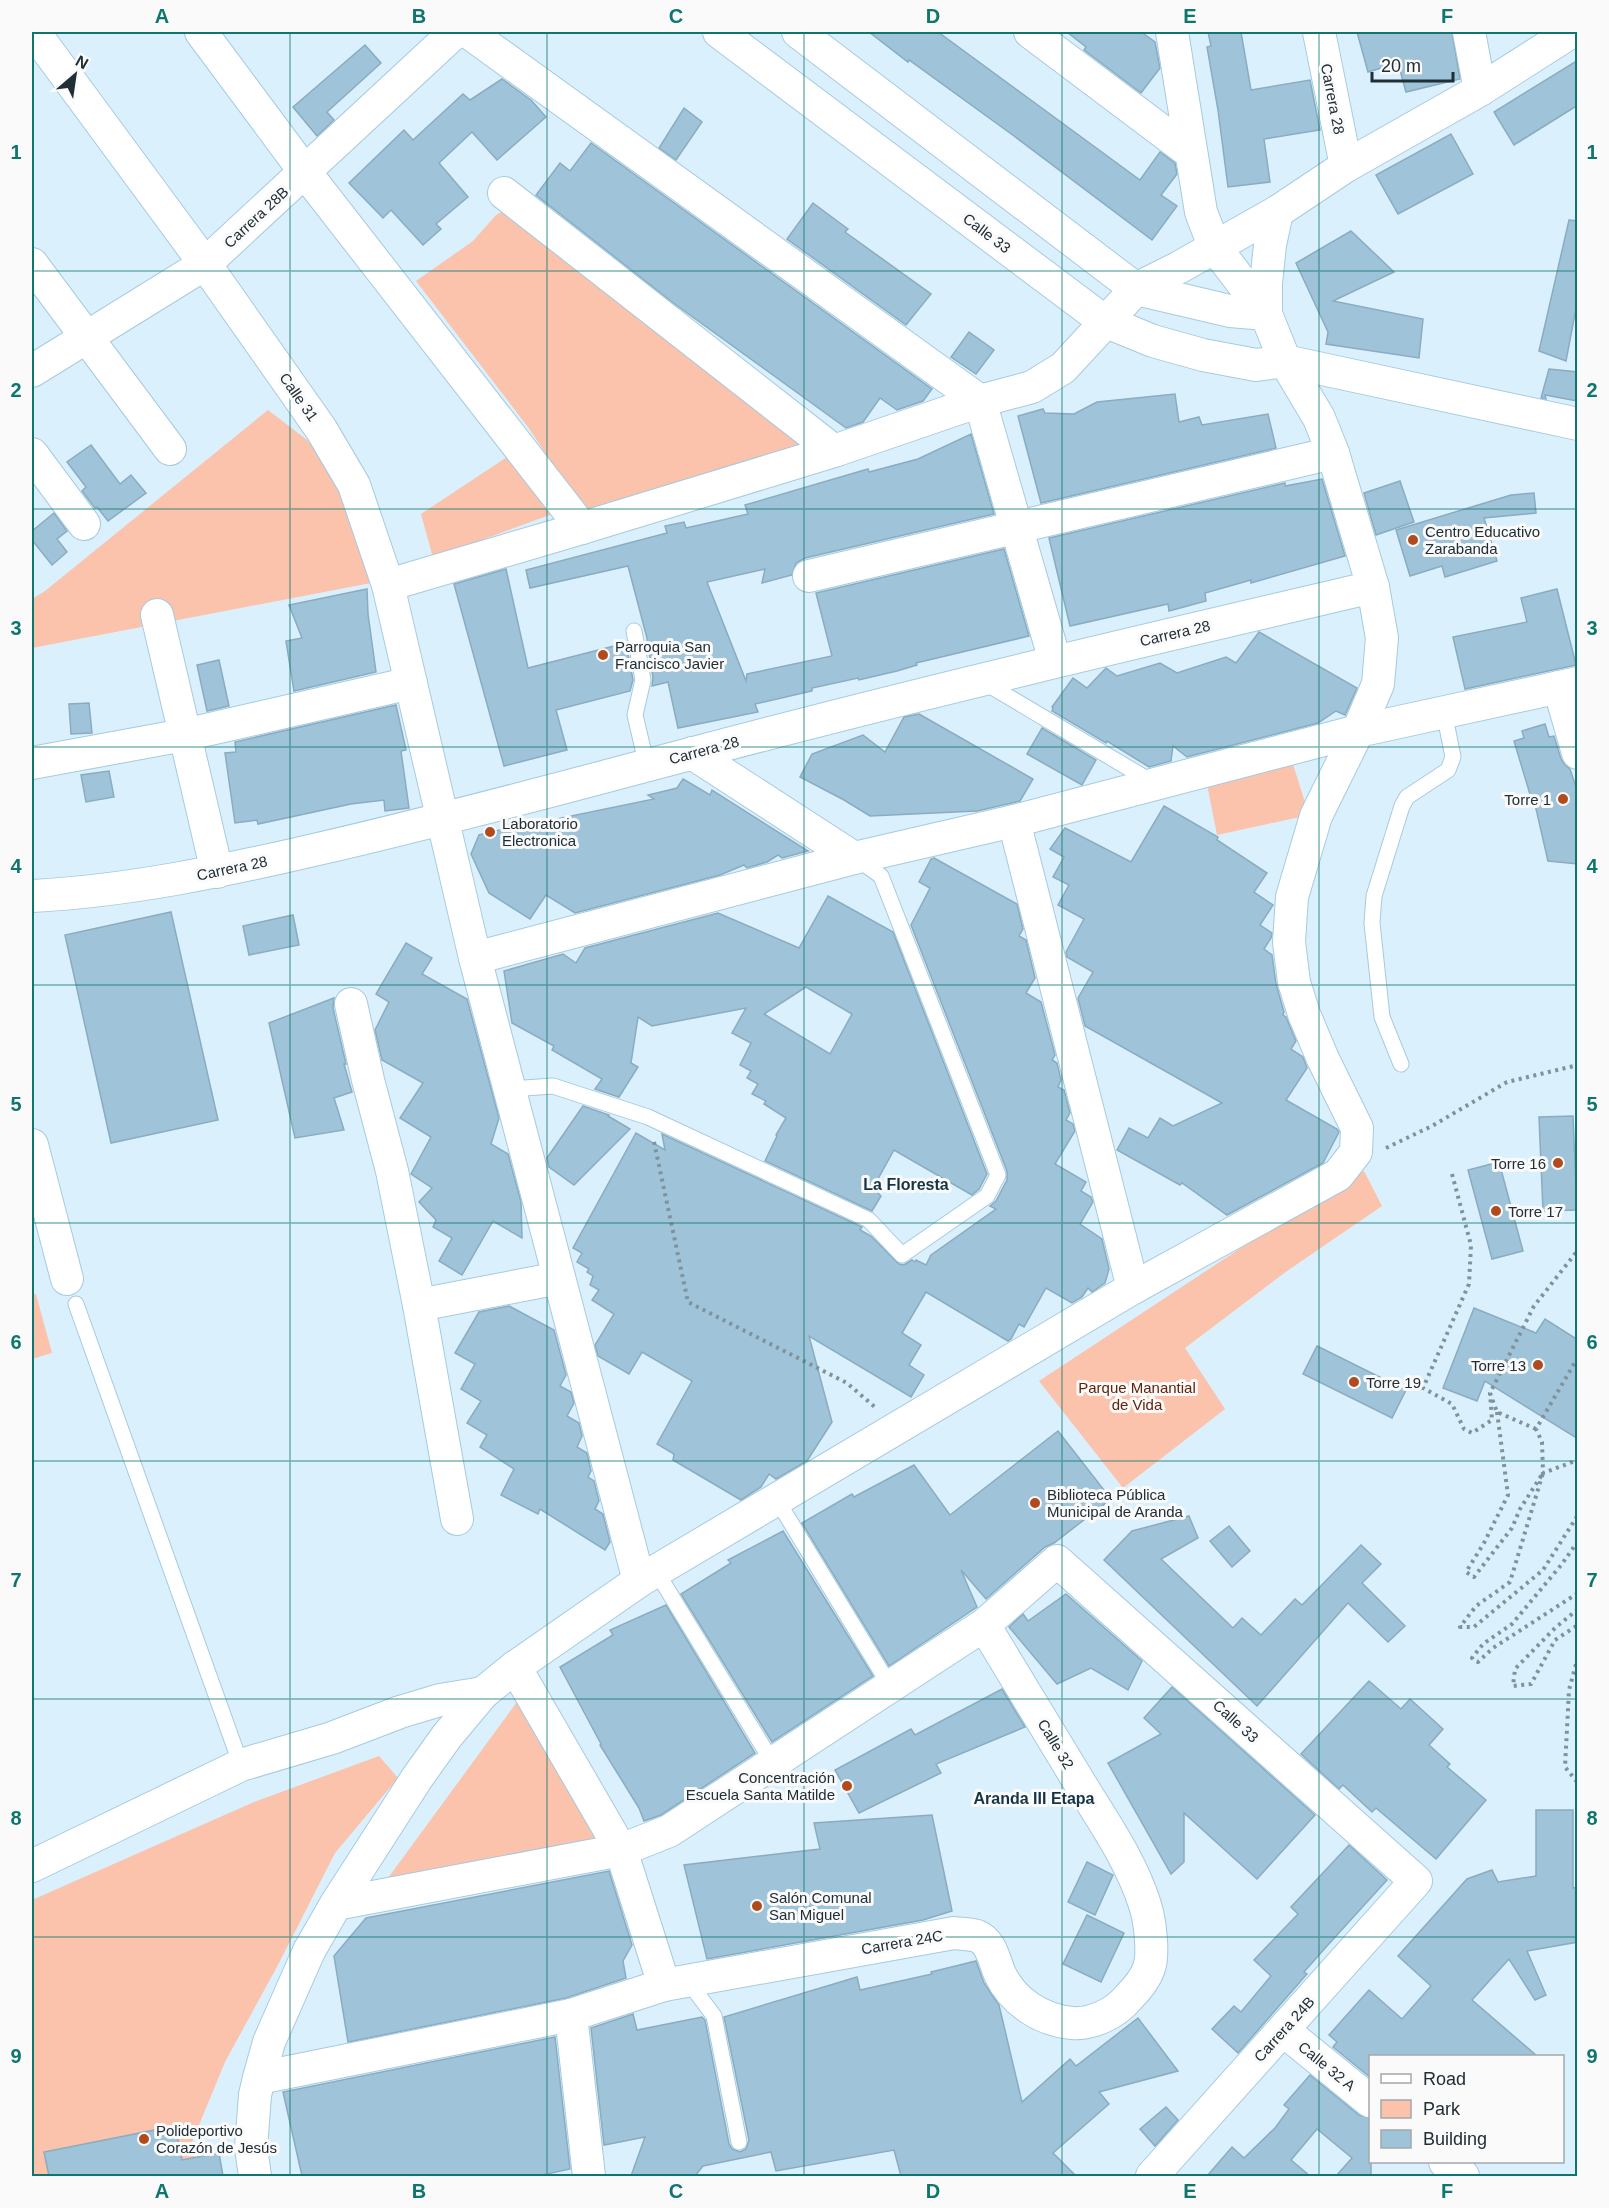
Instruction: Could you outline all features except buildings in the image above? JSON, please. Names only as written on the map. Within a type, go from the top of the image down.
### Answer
[{"type":"street","points":[[201,32],[305,172],[582,528]]},
{"type":"street","name":"Carrera 28B","points":[[32,371],[205,264],[455,32]]},
{"type":"street","points":[[468,32],[980,401],[1055,660]]},
{"type":"street","name":"Calle 33","points":[[719,32],[1104,321],[1154,341],[1203,355],[1256,365],[1285,362],[1578,424]]},
{"type":"street","points":[[798,32],[1136,289],[1230,310],[1266,314]]},
{"type":"street","points":[[1030,32],[1191,153]]},
{"type":"street","points":[[255,2176],[251,2148],[255,2096],[269,2042],[292,1987],[309,1951],[336,1904],[417,1778],[447,1736],[483,1693],[515,1667],[647,1576],[1133,1288],[1338,1175],[1356,1152],[1357,1128],[1304,1014],[1294,982],[1289,942],[1292,897],[1304,852],[1316,816],[1358,731],[1378,684],[1382,638],[1373,587],[1333,453],[1319,418],[1285,362],[1266,314],[1214,246],[1201,212],[1172,32]]},
{"type":"street","name":"Carrera 28","points":[[1319,32],[1346,166]]},
{"type":"street","points":[[1469,32],[1480,90]]},
{"type":"street","points":[[388,585],[834,451],[980,401],[1032,387],[1063,368],[1136,289],[1277,212],[1346,166],[1480,90],[1571,32]]},
{"type":"street","name":"Calle 31","points":[[36,42],[205,264],[321,429],[354,485],[388,585],[475,958],[559,1278],[647,1576]]},
{"type":"street","points":[[504,193],[834,451]]},
{"type":"street","points":[[1266,314],[1270,245],[1277,212]]},
{"type":"street","points":[[32,264],[170,449]]},
{"type":"street","points":[[809,576],[1333,453]]},
{"type":"street","points":[[32,454],[84,524]]},
{"type":"street","name":"Carrera 28","points":[[32,896],[78,894],[217,872],[442,820],[1055,660],[1373,587]]},
{"type":"street","points":[[157,615],[217,872]]},
{"type":"street","points":[[32,763],[184,735],[411,684]]},
{"type":"street","points":[[475,958],[854,858],[1014,820],[1358,731],[1568,685],[1578,753]]},
{"type":"street","points":[[692,753],[854,858]]},
{"type":"street","points":[[1014,820],[1133,1288]]},
{"type":"street","points":[[351,1004],[392,1171],[419,1305],[457,1519]]},
{"type":"street","points":[[32,1145],[72,1292]]},
{"type":"street","points":[[419,1305],[559,1278]]},
{"type":"street","name":"Calle 33","points":[[984,1625],[1056,1561],[1416,1881]]},
{"type":"street","points":[[336,1904],[621,1850],[669,1831],[984,1625]]},
{"type":"street","name":"Calle 32","points":[[984,1625],[1126,1859],[1146,1907],[1151,1941],[1150,1968]]},
{"type":"street","points":[[515,1667],[621,1850],[675,1982]]},
{"type":"street","points":[[32,1866],[241,1765],[440,1700],[483,1693]]},
{"type":"street","name":"Carrera 24B","points":[[1152,2176],[1416,1881]]},
{"type":"street","name":"Carrera 24C","points":[[259,2078],[571,2015],[675,1982],[954,1933],[978,1936],[986,1943],[993,1952],[1000,1974],[1010,1992],[1025,2006],[1050,2019],[1074,2023],[1098,2019],[1122,2006],[1150,1968]]},
{"type":"street","points":[[571,2015],[589,2176]]},
{"type":"street","name":"Calle 32 A","points":[[1283,2030],[1369,2100]]},
{"type":"street","points":[[1446,2163],[1463,2176]]},
{"type":"lane","points":[[634,631],[644,680],[635,715],[647,765]]},
{"type":"lane","points":[[979,680],[1155,784]]},
{"type":"lane","points":[[1401,1064],[1382,1017],[1372,923],[1374,896],[1402,806],[1407,797],[1449,770],[1452,763],[1444,712]]},
{"type":"lane","points":[[510,1089],[553,1086],[648,1117],[869,1220],[902,1255],[987,1196],[998,1175],[881,876],[854,858]]},
{"type":"lane","points":[[72,1292],[241,1765]]},
{"type":"lane","points":[[777,1500],[890,1686]]},
{"type":"lane","points":[[647,1576],[773,1762]]},
{"type":"lane","points":[[675,1982],[714,2016],[739,2142]]},
{"type":"path","points":[[1356,1152],[1381,1151],[1432,1126],[1507,1082],[1578,1065]]},
{"type":"path","points":[[648,1117],[688,1302],[847,1383],[900,1428]]},
{"type":"path","points":[[1452,1174],[1471,1245],[1469,1284],[1423,1388],[1452,1404],[1464,1429],[1472,1433],[1492,1420],[1490,1393],[1534,1306],[1578,1250]]},
{"type":"path","points":[[1536,1429],[1578,1357]]},
{"type":"path","points":[[1490,1393],[1497,1412],[1508,1495],[1485,1543],[1466,1572],[1474,1577],[1493,1554],[1512,1528],[1520,1509],[1543,1473],[1578,1460]]},
{"type":"path","points":[[1497,1412],[1536,1429],[1542,1443],[1543,1473],[1510,1582],[1476,1606],[1460,1627],[1474,1627],[1543,1570],[1578,1515]]},
{"type":"path","points":[[1578,1541],[1512,1624],[1484,1644],[1472,1658],[1478,1662],[1493,1648],[1578,1593]]},
{"type":"path","points":[[1578,1609],[1555,1628],[1515,1669],[1513,1686],[1531,1684],[1555,1640],[1578,1625]]},
{"type":"path","points":[[1578,1657],[1569,1690],[1565,1767],[1578,1783]]},
{"type":"green space","points":[[507,209],[809,443],[587,516],[528,427],[416,281],[473,241],[496,215]]},
{"type":"green space","points":[[268,410],[307,440],[334,475],[371,583],[32,648],[32,599],[45,591]]},
{"type":"green space","points":[[516,451],[563,510],[433,558],[421,514]]},
{"type":"green space","points":[[1292,761],[1309,815],[1217,835],[1206,779]]},
{"type":"green space","name":"Parque Manantial de Vida","points":[[1364,1171],[1382,1206],[1287,1271],[1185,1348],[1225,1409],[1123,1488],[1039,1381],[1256,1238]]},
{"type":"green space","points":[[36,1294],[52,1353],[32,1359],[32,1295]]},
{"type":"green space","points":[[528,1687],[631,1853],[366,1908]]},
{"type":"green space","points":[[379,1756],[398,1778],[335,1853],[225,2062],[192,2142],[198,2176],[32,2176],[32,1900],[254,1802]]},
{"type":"place","name":"Centro Educativo Zarabanda","points":[[1413,540]]},
{"type":"place","name":"Parroquia San Francisco Javier","points":[[603,655]]},
{"type":"place","name":"Torre 1","points":[[1563,799]]},
{"type":"place","name":"Laboratorio Electronica","points":[[490,832]]},
{"type":"place","name":"Torre 16","points":[[1558,1163]]},
{"type":"place","name":"Torre 17","points":[[1496,1211]]},
{"type":"place","name":"Torre 13","points":[[1538,1365]]},
{"type":"place","name":"Torre 19","points":[[1354,1382]]},
{"type":"place","name":"Biblioteca Pública Municipal de Aranda","points":[[1035,1503]]},
{"type":"place","name":"Concentración Escuela Santa Matilde","points":[[847,1786]]},
{"type":"place","name":"Salón Comunal San Miguel","points":[[757,1906]]},
{"type":"place","name":"Polideportivo Corazón de Jesús","points":[[144,2139]]},
{"type":"district","name":"La Floresta","points":[[906,1184]]},
{"type":"district","name":"Aranda III Etapa","points":[[1034,1798]]}]
